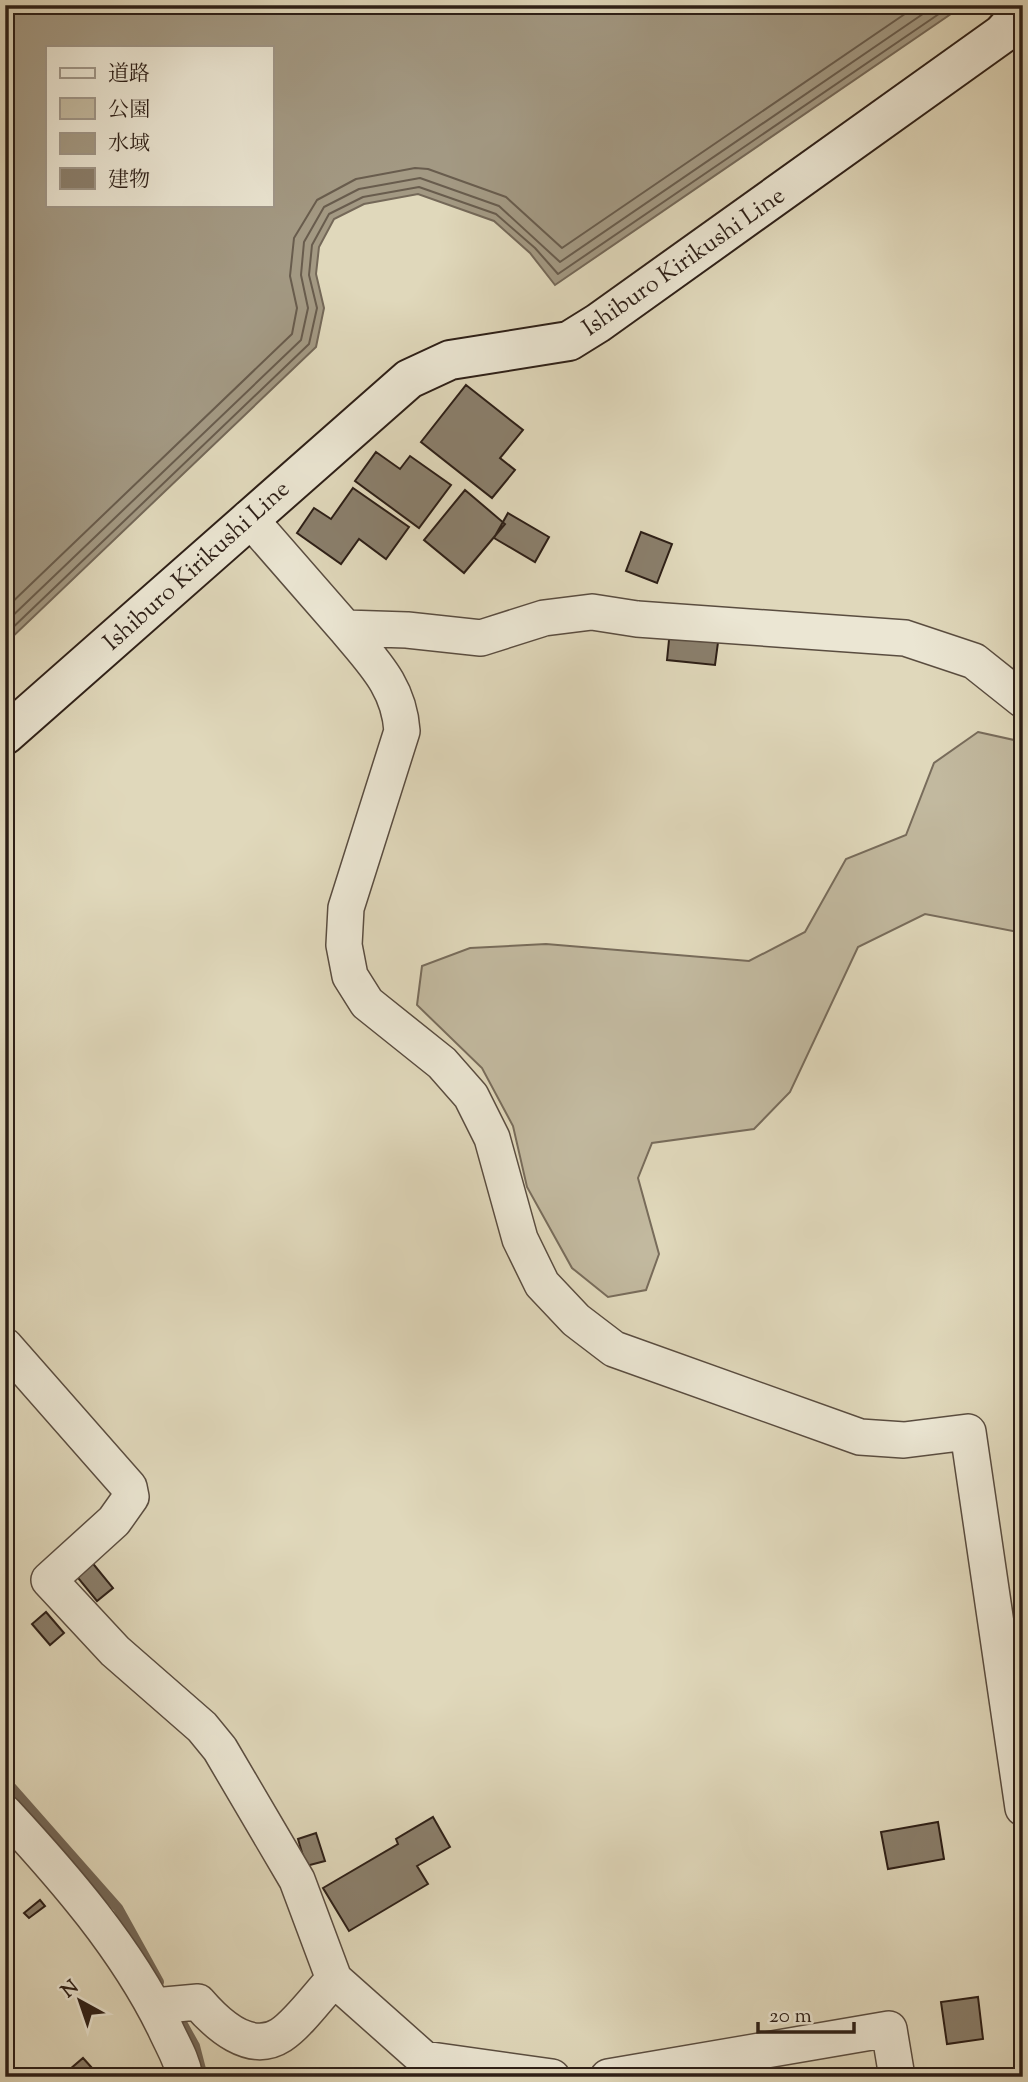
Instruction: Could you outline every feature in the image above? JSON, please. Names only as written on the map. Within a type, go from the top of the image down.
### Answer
[{"type":"main road","name":"Ishiburo Kirikushi Line","points":[[5,735],[248,518],[409,379],[450,360],[569,341],[1002,34],[1023,11]]},
{"type":"street","points":[[248,518],[345,628],[389,683],[400,706],[402,731],[346,908],[344,944],[350,976],[367,1003],[442,1063],[471,1096],[492,1138],[520,1239],[542,1284],[576,1321],[614,1349],[860,1437],[904,1440],[968,1432],[1023,1808]]},
{"type":"street","points":[[345,628],[407,630],[481,638],[544,618],[592,612],[637,619],[905,638],[974,661],[1023,700]]},
{"type":"street","points":[[5,1346],[129,1487],[131,1497],[114,1521],[49,1580],[115,1651],[202,1727],[220,1749],[297,1880],[334,1979],[424,2059],[552,2077]]},
{"type":"street","points":[[5,1813],[99,1923],[154,2007],[183,2064],[185,2077]]},
{"type":"street","points":[[154,2007],[198,2002],[218,2026],[255,2042],[281,2036],[334,1979]]},
{"type":"street","points":[[608,2077],[889,2029],[897,2077]]},
{"type":"green space","points":[[978,732],[1023,742],[1023,933],[925,914],[858,947],[790,1092],[754,1129],[652,1143],[638,1178],[659,1254],[646,1290],[608,1297],[572,1268],[527,1187],[513,1126],[482,1068],[417,1005],[422,966],[470,948],[546,944],[749,961],[805,932],[846,859],[906,835],[934,763]]},
{"type":"water","points":[[5,5],[964,5],[555,285],[530,253],[494,221],[418,194],[364,204],[334,219],[319,247],[316,274],[324,308],[316,347],[5,644]]},
{"type":"building","points":[[466,385],[523,430],[500,458],[515,470],[492,498],[421,442]]},
{"type":"building","points":[[376,452],[400,469],[410,456],[451,485],[419,528],[355,481]]},
{"type":"building","points":[[353,488],[409,527],[386,559],[359,539],[341,564],[297,533],[314,508],[331,519]]},
{"type":"building","points":[[465,490],[505,524],[464,573],[424,540]]},
{"type":"building","points":[[508,513],[549,537],[535,562],[494,538]]},
{"type":"building","points":[[641,532],[672,544],[657,583],[626,571]]},
{"type":"building","points":[[670,630],[719,635],[715,665],[667,660]]},
{"type":"building","points":[[90,1560],[113,1588],[97,1601],[74,1573]]},
{"type":"building","points":[[46,1612],[64,1633],[50,1645],[32,1624]]},
{"type":"building","points":[[433,1817],[450,1847],[417,1866],[428,1884],[349,1931],[323,1888],[398,1844],[396,1839]]},
{"type":"building","points":[[938,1822],[944,1859],[888,1869],[881,1832]]},
{"type":"building","points":[[316,1833],[325,1861],[306,1866],[298,1839]]},
{"type":"building","points":[[40,1900],[45,1906],[29,1918],[24,1913]]},
{"type":"building","points":[[978,1997],[983,2039],[947,2044],[941,2002]]},
{"type":"building","points":[[83,2058],[92,2068],[81,2077],[74,2077],[69,2070]]},
{"type":"waterway","points":[[5,1780],[118,1908],[159,1982]]},
{"type":"waterway","points":[[175,2010],[195,2046],[203,2077]]}]
